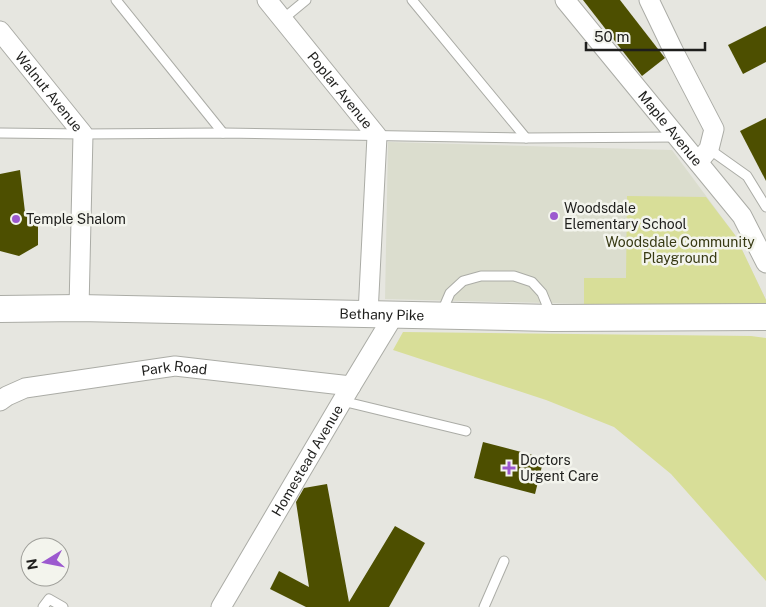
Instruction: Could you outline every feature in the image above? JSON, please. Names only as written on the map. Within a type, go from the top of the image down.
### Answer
[{"type":"main road","name":"Bethany Pike","points":[[0,309],[79,308],[552,318],[766,316]]},
{"type":"street","name":"Poplar Avenue","points":[[267,0],[377,136],[368,314]]},
{"type":"street","name":"Maple Avenue","points":[[564,0],[677,136],[703,155],[742,216],[766,263]]},
{"type":"street","points":[[649,0],[714,129],[703,155]]},
{"type":"street","name":"Walnut Avenue","points":[[0,31],[83,134],[79,308]]},
{"type":"street","name":"Homestead Avenue","points":[[221,607],[394,314]]},
{"type":"street","name":"Park Road","points":[[0,401],[25,388],[175,366],[347,394]]},
{"type":"lane","points":[[116,0],[223,133]]},
{"type":"lane","points":[[283,19],[306,0]]},
{"type":"lane","points":[[412,0],[526,138]]},
{"type":"lane","points":[[0,133],[223,133],[526,138],[677,136]]},
{"type":"lane","points":[[703,155],[747,176],[766,207]]},
{"type":"lane","points":[[440,316],[450,293],[463,282],[481,276],[514,276],[532,282],[542,293],[552,318]]},
{"type":"lane","points":[[347,394],[466,431]]},
{"type":"lane","points":[[484,607],[504,561]]},
{"type":"lane","points":[[43,607],[49,599],[63,607]]},
{"type":"shaded area","name":"Woodsdale Elementary School","points":[[388,142],[672,150],[735,235],[766,300],[766,306],[385,299]]},
{"type":"green space","name":"Woodsdale Community Playground","points":[[627,196],[706,197],[735,235],[766,300],[766,306],[584,304],[584,278],[626,278]]},
{"type":"green space","points":[[403,332],[751,336],[766,338],[766,581],[671,474],[614,427],[546,400],[393,350]]},
{"type":"building","points":[[583,0],[620,0],[665,58],[642,76]]},
{"type":"building","points":[[766,26],[766,62],[743,74],[728,45]]},
{"type":"building","points":[[766,118],[766,181],[740,131]]},
{"type":"building","name":"Temple Shalom","points":[[20,170],[25,212],[38,226],[38,245],[19,256],[0,251],[0,174]]},
{"type":"building","name":"Doctors Urgent Care","points":[[483,442],[544,458],[535,494],[474,478]]},
{"type":"building","points":[[327,484],[349,602],[395,526],[425,543],[389,607],[306,607],[270,589],[279,571],[309,587],[296,502],[304,488]]},
{"type":"place","name":"Woodsdale Elementary School","points":[[554,216]]},
{"type":"place","name":"Temple Shalom","points":[[16,219]]},
{"type":"place","name":"Doctors Urgent Care","points":[[509,468]]}]
